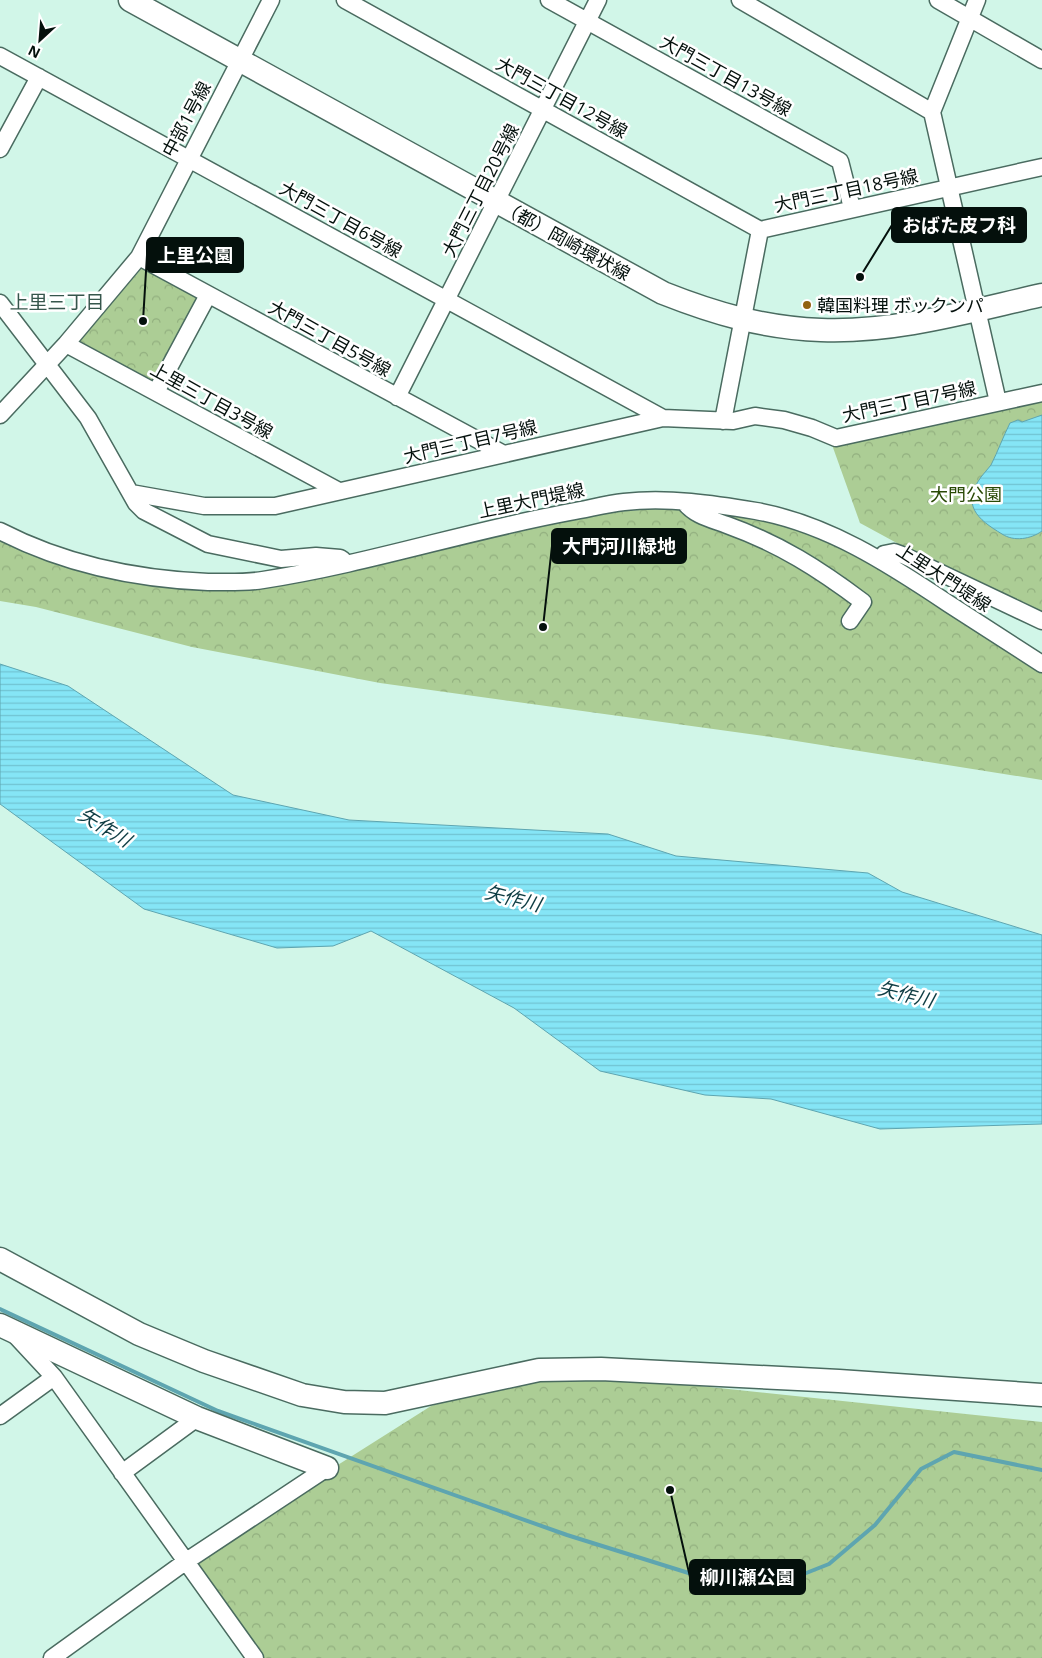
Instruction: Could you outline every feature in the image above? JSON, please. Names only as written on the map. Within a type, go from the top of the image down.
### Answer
[{"type":"street","name":"（都）岡崎環状線","points":[[130,0],[663,293],[706,310],[742,320],[784,327],[822,330],[869,329],[976,310],[1042,295]]},
{"type":"street","name":"中部1号線","points":[[0,415],[66,344],[139,257],[188,158],[271,0]]},
{"type":"street","name":"大門三丁目12号線","points":[[345,0],[760,230]]},
{"type":"street","name":"大門三丁目13号線","points":[[549,0],[840,161],[852,208]]},
{"type":"street","name":"大門三丁目20号線","points":[[397,397],[598,0]]},
{"type":"street","points":[[740,0],[932,112]]},
{"type":"street","points":[[938,0],[1042,60]]},
{"type":"street","points":[[977,0],[932,112],[998,402]]},
{"type":"street","name":"大門三丁目6号線","points":[[0,56],[663,418]]},
{"type":"street","points":[[0,149],[39,77]]},
{"type":"street","name":"大門三丁目18号線","points":[[723,421],[760,230],[1042,167]]},
{"type":"street","name":"大門三丁目5号線","points":[[139,257],[502,454]]},
{"type":"street","points":[[156,392],[208,295]]},
{"type":"street","points":[[0,303],[88,418],[136,503],[144,511],[208,544],[281,559],[316,556],[340,558],[347,563]]},
{"type":"street","name":"上里三丁目3号線","points":[[66,344],[339,491]]},
{"type":"street","name":"大門三丁目7号線","points":[[131,494],[204,506],[275,506],[663,418],[733,421],[755,416],[784,420],[812,428],[836,438],[1042,393]]},
{"type":"street","name":"上里大門堤線","points":[[0,531],[58,556],[114,571],[179,581],[261,581],[376,558],[465,534],[541,517],[615,504],[668,500],[684,502],[757,512],[798,521],[845,541],[881,560],[1042,664]]},
{"type":"street","points":[[684,502],[690,510],[700,516],[754,535],[794,554],[826,574],[863,602],[850,621]]},
{"type":"street","points":[[881,560],[884,554],[894,552],[905,556],[1042,621]]},
{"type":"street","points":[[0,1259],[140,1334],[204,1361],[302,1394],[344,1402],[385,1403],[539,1370],[601,1369],[839,1381],[1042,1395]]},
{"type":"street","points":[[5,1328],[54,1377],[255,1658]]},
{"type":"street","points":[[5,1328],[196,1418],[327,1468]]},
{"type":"street","points":[[0,1416],[54,1377]]},
{"type":"street","points":[[122,1473],[196,1418]]},
{"type":"street","points":[[52,1658],[185,1562],[327,1468]]},
{"type":"green space","points":[[146,267],[199,297],[152,383],[81,345],[80,340],[142,268]]},
{"type":"green space","name":"大門公園","points":[[1042,399],[1042,615],[963,579],[860,523],[831,442]]},
{"type":"green space","points":[[668,508],[712,511],[754,518],[797,529],[838,545],[885,569],[1033,669],[1042,672],[1042,780],[771,737],[380,683],[192,647],[36,607],[0,601],[0,538],[57,561],[280,585],[330,576],[598,513]]},
{"type":"green space","points":[[548,1370],[1042,1422],[1042,1658],[263,1658],[191,1558],[431,1406]]},
{"type":"water","points":[[1042,415],[1042,531],[1028,538],[1012,538],[985,523],[979,517],[972,503],[972,496],[981,477],[991,465],[1010,423],[1018,420],[1022,422]]},
{"type":"water","name":"矢作川","points":[[0,664],[68,686],[233,795],[349,820],[608,834],[676,856],[868,873],[902,892],[1042,935],[1042,1124],[880,1129],[771,1099],[705,1095],[600,1071],[514,1008],[371,931],[333,946],[277,948],[144,909],[0,804]]},
{"type":"waterway","points":[[0,1309],[218,1411],[567,1535],[727,1585],[759,1590],[829,1564],[875,1525],[921,1469],[954,1452],[1042,1470]]},
{"type":"place","name":"おばた皮フ科","points":[[860,277]]},
{"type":"place","name":"韓国料理 ボックンパ","points":[[807,305]]},
{"type":"place","name":"上里公園","points":[[143,321]]},
{"type":"place","name":"大門河川緑地","points":[[543,627]]},
{"type":"place","name":"柳川瀬公園","points":[[670,1490]]},
{"type":"district","name":"上里三丁目","points":[[57,302]]}]
